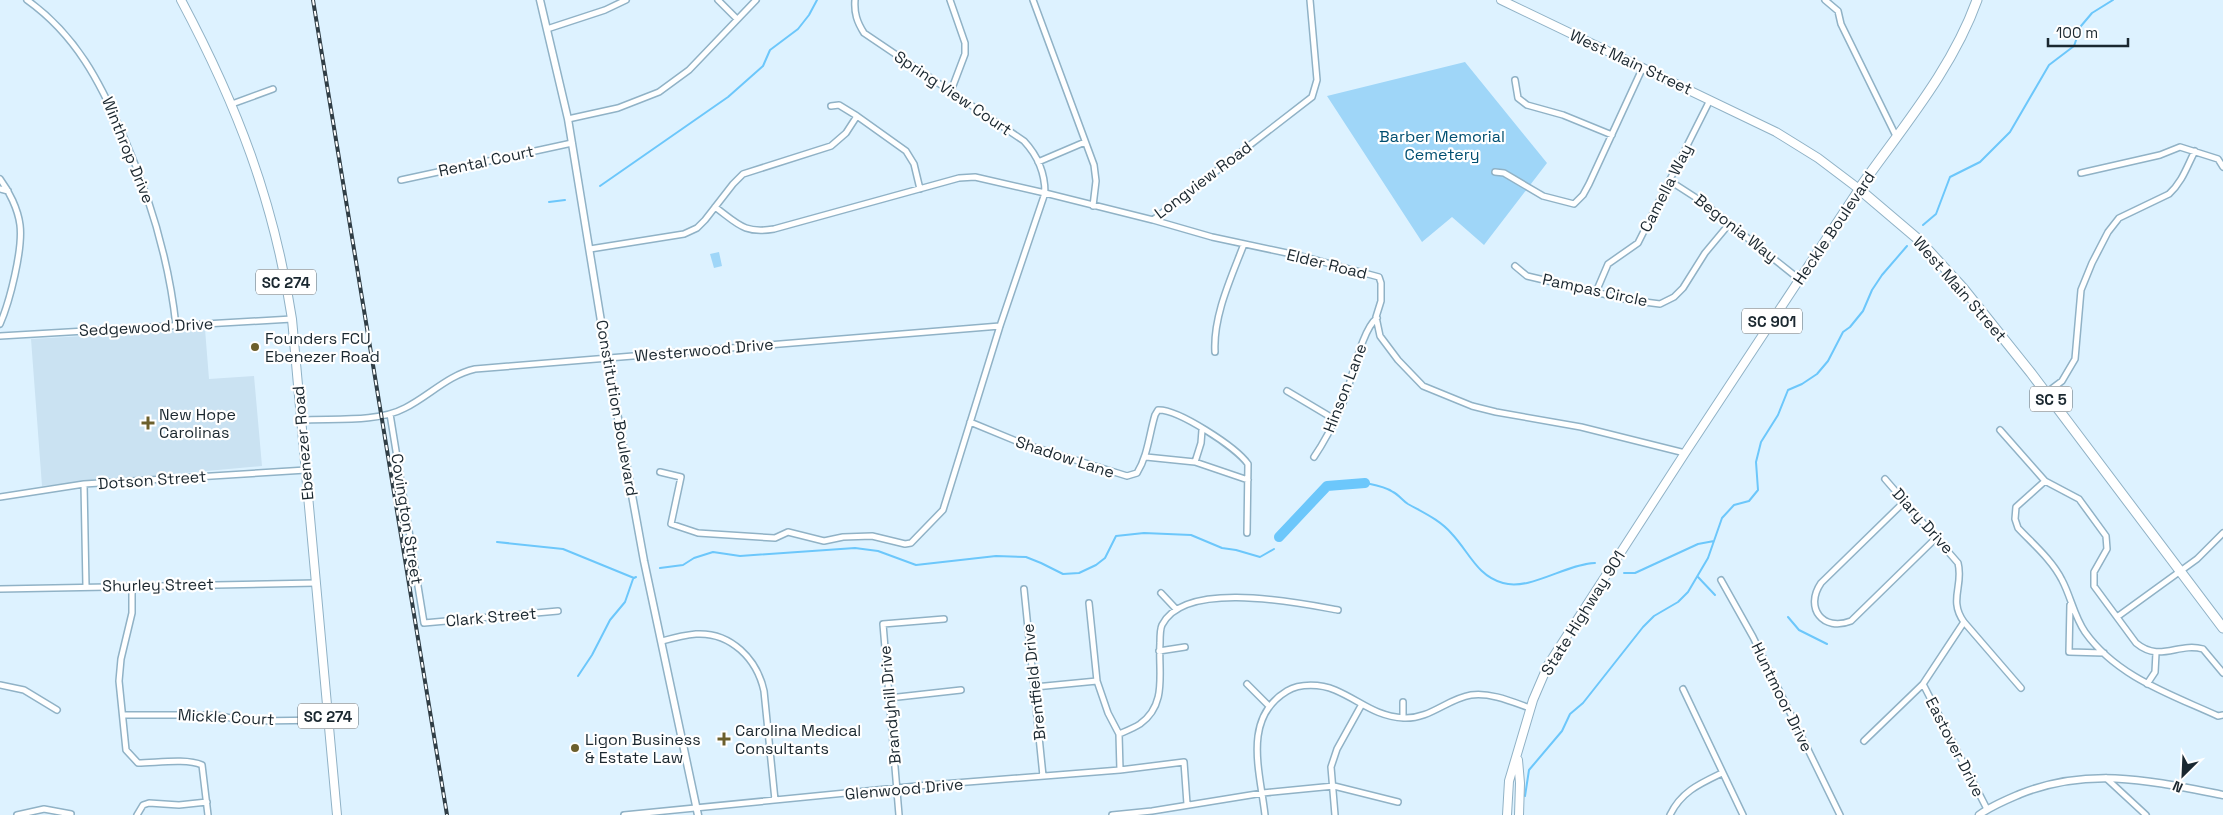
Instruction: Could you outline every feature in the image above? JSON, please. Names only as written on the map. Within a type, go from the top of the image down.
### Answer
[{"type":"highway","name":"Heckle Boulevard","points":[[1859,189],[1932,87],[1955,50],[1977,0]]},
{"type":"highway","name":"West Main Street","points":[[1859,189],[1902,225],[1949,271],[2046,393],[2223,628]]},
{"type":"main road","name":"West Main Street","points":[[1501,0],[1643,67],[1797,144],[1859,189]]},
{"type":"main road","name":"Ebenezer Road","points":[[185,2],[232,104],[256,165],[274,226],[292,319],[337,815]]},
{"type":"main road","name":"Heckle Boulevard","points":[[1684,452],[1859,189]]},
{"type":"main road","name":"State Highway 901","points":[[1507,815],[1509,781],[1530,708],[1548,665],[1684,452]]},
{"type":"main road","name":"SC 901","points":[[1517,755],[1520,783],[1519,815]]},
{"type":"street","name":"Winthrop Drive","points":[[28,0],[55,22],[80,52],[101,85],[114,112],[139,171],[158,228],[168,266],[176,326]]},
{"type":"street","name":"Constitution Boulevard","points":[[540,0],[568,119],[607,358],[644,561],[697,812]]},
{"type":"street","points":[[547,29],[598,12],[626,0]]},
{"type":"street","points":[[718,0],[737,19]]},
{"type":"street","points":[[568,119],[618,108],[659,92],[689,70],[756,0]]},
{"type":"street","name":"Spring View Court","points":[[856,0],[854,9],[857,22],[864,33],[1024,141],[1033,151],[1038,162],[1045,182],[1044,194]]},
{"type":"street","points":[[950,0],[965,42],[965,54],[951,91]]},
{"type":"street","points":[[1033,0],[1094,165],[1096,181],[1093,206]]},
{"type":"street","name":"Longview Road","points":[[1044,194],[1153,220],[1312,97],[1318,80],[1310,0]]},
{"type":"street","points":[[1825,0],[1838,11],[1841,24],[1896,136]]},
{"type":"street","points":[[1494,172],[1504,173],[1543,196],[1574,204],[1583,195],[1589,184],[1643,67]]},
{"type":"street","points":[[1515,80],[1518,98],[1527,105],[1564,115],[1612,135]]},
{"type":"street","points":[[232,104],[274,89]]},
{"type":"street","name":"Camella Way","points":[[1596,292],[1608,264],[1638,243],[1710,100]]},
{"type":"street","points":[[831,106],[838,106],[857,116],[906,150],[914,164],[920,189]]},
{"type":"street","points":[[590,249],[684,234],[697,228],[743,174],[831,146],[843,137],[857,116]]},
{"type":"street","points":[[1038,162],[1085,142]]},
{"type":"street","name":"Rental Court","points":[[401,180],[572,143]]},
{"type":"street","points":[[2081,173],[2144,159],[2180,147],[2218,159],[2223,167]]},
{"type":"street","points":[[2046,393],[2062,381],[2075,359],[2081,290],[2108,232],[2119,218],[2169,194],[2187,170],[2196,151]]},
{"type":"street","points":[[660,472],[681,477],[671,524],[698,533],[775,538],[788,532],[824,541],[842,537],[872,536],[908,544],[943,510],[1000,326],[1044,194],[975,177],[959,178],[774,229],[756,232],[742,226],[715,207]]},
{"type":"street","points":[[0,179],[8,191],[20,224],[21,240],[9,298],[0,324]]},
{"type":"street","name":"Begonia Way","points":[[1670,181],[1689,192],[1730,223],[1799,279]]},
{"type":"street","points":[[0,189],[8,191]]},
{"type":"street","name":"Elder Road","points":[[1153,220],[1379,277],[1381,301],[1377,318],[1380,336],[1398,360],[1423,386],[1472,406],[1499,413],[1581,427],[1684,452]]},
{"type":"street","name":"Pampas Circle","points":[[1514,266],[1527,276],[1660,304],[1674,297],[1683,288],[1705,253],[1730,223]]},
{"type":"street","points":[[1215,352],[1214,336],[1244,244]]},
{"type":"street","name":"Hinson Lane","points":[[1314,457],[1326,438],[1342,405],[1366,334],[1372,322],[1377,318]]},
{"type":"street","name":"Sedgewood Drive","points":[[0,336],[292,319]]},
{"type":"street","name":"Westerwood Drive","points":[[301,420],[390,414],[404,408],[466,371],[1000,326]]},
{"type":"street","points":[[1287,391],[1334,419]]},
{"type":"street","points":[[1247,533],[1248,480],[1248,464],[1242,456],[1224,442],[1195,424],[1166,409],[1158,410],[1152,425],[1146,457],[1195,462],[1248,480]]},
{"type":"street","name":"Covington Street","points":[[390,414],[424,623]]},
{"type":"street","name":"Shadow Lane","points":[[970,422],[1021,443],[1127,476],[1137,473],[1146,457]]},
{"type":"street","points":[[1195,462],[1201,443],[1202,430]]},
{"type":"street","points":[[2000,430],[2045,481],[2078,499],[2106,536],[2107,549],[2094,572],[2093,581],[2097,590],[2136,643],[2156,653],[2193,647],[2203,649],[2223,674]]},
{"type":"street","name":"Dotson Street","points":[[0,497],[84,484],[306,470]]},
{"type":"street","name":"Diary Drive","points":[[1885,479],[1958,562],[1960,570],[1956,604],[1964,622]]},
{"type":"street","points":[[2045,481],[2016,507],[2015,519],[2018,528],[2056,570],[2086,633],[2110,660],[2146,684],[2218,716],[2223,715]]},
{"type":"street","points":[[84,484],[86,586]]},
{"type":"street","points":[[1905,501],[1821,583],[1814,599],[1815,608],[1819,616],[1827,623],[1835,625],[1851,621],[1937,537]]},
{"type":"street","points":[[2117,617],[2197,559],[2223,532]]},
{"type":"street","name":"Huntmoor Drive","points":[[1721,580],[1753,637],[1840,815]]},
{"type":"street","name":"Shurley Street","points":[[0,589],[316,583]]},
{"type":"street","points":[[132,586],[132,613],[121,659],[119,681],[126,750],[138,762],[196,762],[202,765],[208,815]]},
{"type":"street","name":"Brentfield Drive","points":[[1024,589],[1044,776]]},
{"type":"street","points":[[1161,593],[1176,609]]},
{"type":"street","points":[[1119,734],[1141,724],[1156,704],[1160,692],[1159,651],[1161,625],[1176,609],[1213,598],[1250,597],[1338,610]]},
{"type":"street","points":[[2070,601],[2069,652],[2104,652]]},
{"type":"street","points":[[1089,603],[1097,680],[1108,713],[1119,734],[1120,770]]},
{"type":"street","name":"Clark Street","points":[[424,623],[558,611]]},
{"type":"street","name":"Brandyhill Drive","points":[[899,815],[882,624],[944,619]]},
{"type":"street","points":[[1864,741],[1923,684],[1964,622],[2021,688]]},
{"type":"street","points":[[662,641],[698,634],[716,636],[735,644],[754,663],[764,691],[775,800]]},
{"type":"street","points":[[1159,651],[1185,647]]},
{"type":"street","points":[[2146,684],[2155,672],[2156,653]]},
{"type":"street","points":[[1034,687],[1097,680]]},
{"type":"street","points":[[1247,684],[1268,706]]},
{"type":"street","name":"Eastover Drive","points":[[1923,684],[1987,809]]},
{"type":"street","points":[[0,685],[24,690],[57,710]]},
{"type":"street","points":[[1265,815],[1256,738],[1260,719],[1268,706],[1290,689],[1305,685],[1333,689],[1382,715],[1403,718],[1416,718],[1429,714],[1472,695],[1490,696],[1530,708]]},
{"type":"street","points":[[889,698],[961,690]]},
{"type":"street","points":[[1683,690],[1743,815]]},
{"type":"street","points":[[1403,702],[1403,718]]},
{"type":"street","points":[[1335,815],[1331,767],[1337,749],[1362,704]]},
{"type":"street","name":"Mickle Court","points":[[123,715],[216,715],[245,721],[329,720]]},
{"type":"street","name":"Glenwood Drive","points":[[624,815],[697,812],[775,800],[1120,770],[1184,762],[1187,804]]},
{"type":"street","points":[[1670,815],[1676,802],[1689,790],[1722,773]]},
{"type":"street","points":[[1979,815],[1987,809],[2017,795],[2050,784],[2090,777],[2151,780],[2223,795]]},
{"type":"street","points":[[2106,777],[2146,815]]},
{"type":"street","points":[[1113,815],[1152,811],[1262,793],[1334,786],[1398,802]]},
{"type":"street","points":[[137,815],[143,806],[149,803],[179,805],[207,802]]},
{"type":"street","points":[[17,815],[44,810],[70,814]]},
{"type":"shaded area","name":"New Hope Carolinas","points":[[205,329],[209,379],[254,376],[262,466],[42,486],[31,339]]},
{"type":"green space","name":"Barber Memorial Cemetery","points":[[1465,62],[1547,163],[1484,245],[1452,217],[1422,242],[1327,96]]},
{"type":"green space","points":[[719,252],[722,266],[714,268],[710,254]]},
{"type":"waterway","points":[[600,186],[728,97],[763,66],[770,50],[798,29],[809,15],[817,0]]},
{"type":"waterway","points":[[1923,225],[1936,214],[1950,177],[1980,162],[2010,132],[2049,65],[2074,46],[2081,26],[2092,13],[2113,0]]},
{"type":"waterway","points":[[549,202],[565,200]]},
{"type":"waterway","points":[[1525,796],[1529,770],[1562,731],[1570,714],[1583,703],[1643,627],[1654,616],[1678,602],[1688,592],[1708,558],[1722,518],[1734,505],[1749,501],[1758,490],[1756,462],[1761,442],[1778,415],[1788,390],[1802,384],[1817,374],[1828,361],[1843,332],[1850,327],[1863,311],[1872,290],[1882,275],[1907,246]]},
{"type":"waterway","points":[[1365,483],[1390,490],[1408,504],[1437,521],[1452,534],[1474,563],[1494,580],[1503,583],[1525,583],[1584,564],[1595,563]]},
{"type":"waterway","points":[[1279,537],[1327,486],[1365,483]]},
{"type":"waterway","points":[[660,568],[683,565],[694,558],[713,552],[740,556],[855,548],[878,551],[916,565],[996,556],[1026,557],[1063,574],[1079,573],[1096,565],[1105,558],[1116,536],[1144,533],[1191,535],[1222,548],[1260,557],[1274,549]]},
{"type":"waterway","points":[[1624,573],[1635,573],[1698,544],[1714,541]]},
{"type":"waterway","points":[[497,542],[563,549],[634,578],[636,577]]},
{"type":"waterway","points":[[1698,577],[1715,595]]},
{"type":"waterway","points":[[578,676],[592,655],[610,620],[625,602],[633,579]]},
{"type":"waterway","points":[[1788,617],[1799,630],[1827,644]]},
{"type":"railway","points":[[313,0],[447,815]]},
{"type":"place","name":"Founders FCU Ebenezer Road","points":[[255,347]]},
{"type":"place","name":"New Hope Carolinas","points":[[148,423]]},
{"type":"place","name":"Carolina Medical Consultants","points":[[724,739]]},
{"type":"place","name":"Ligon Business & Estate Law","points":[[575,748]]}]
